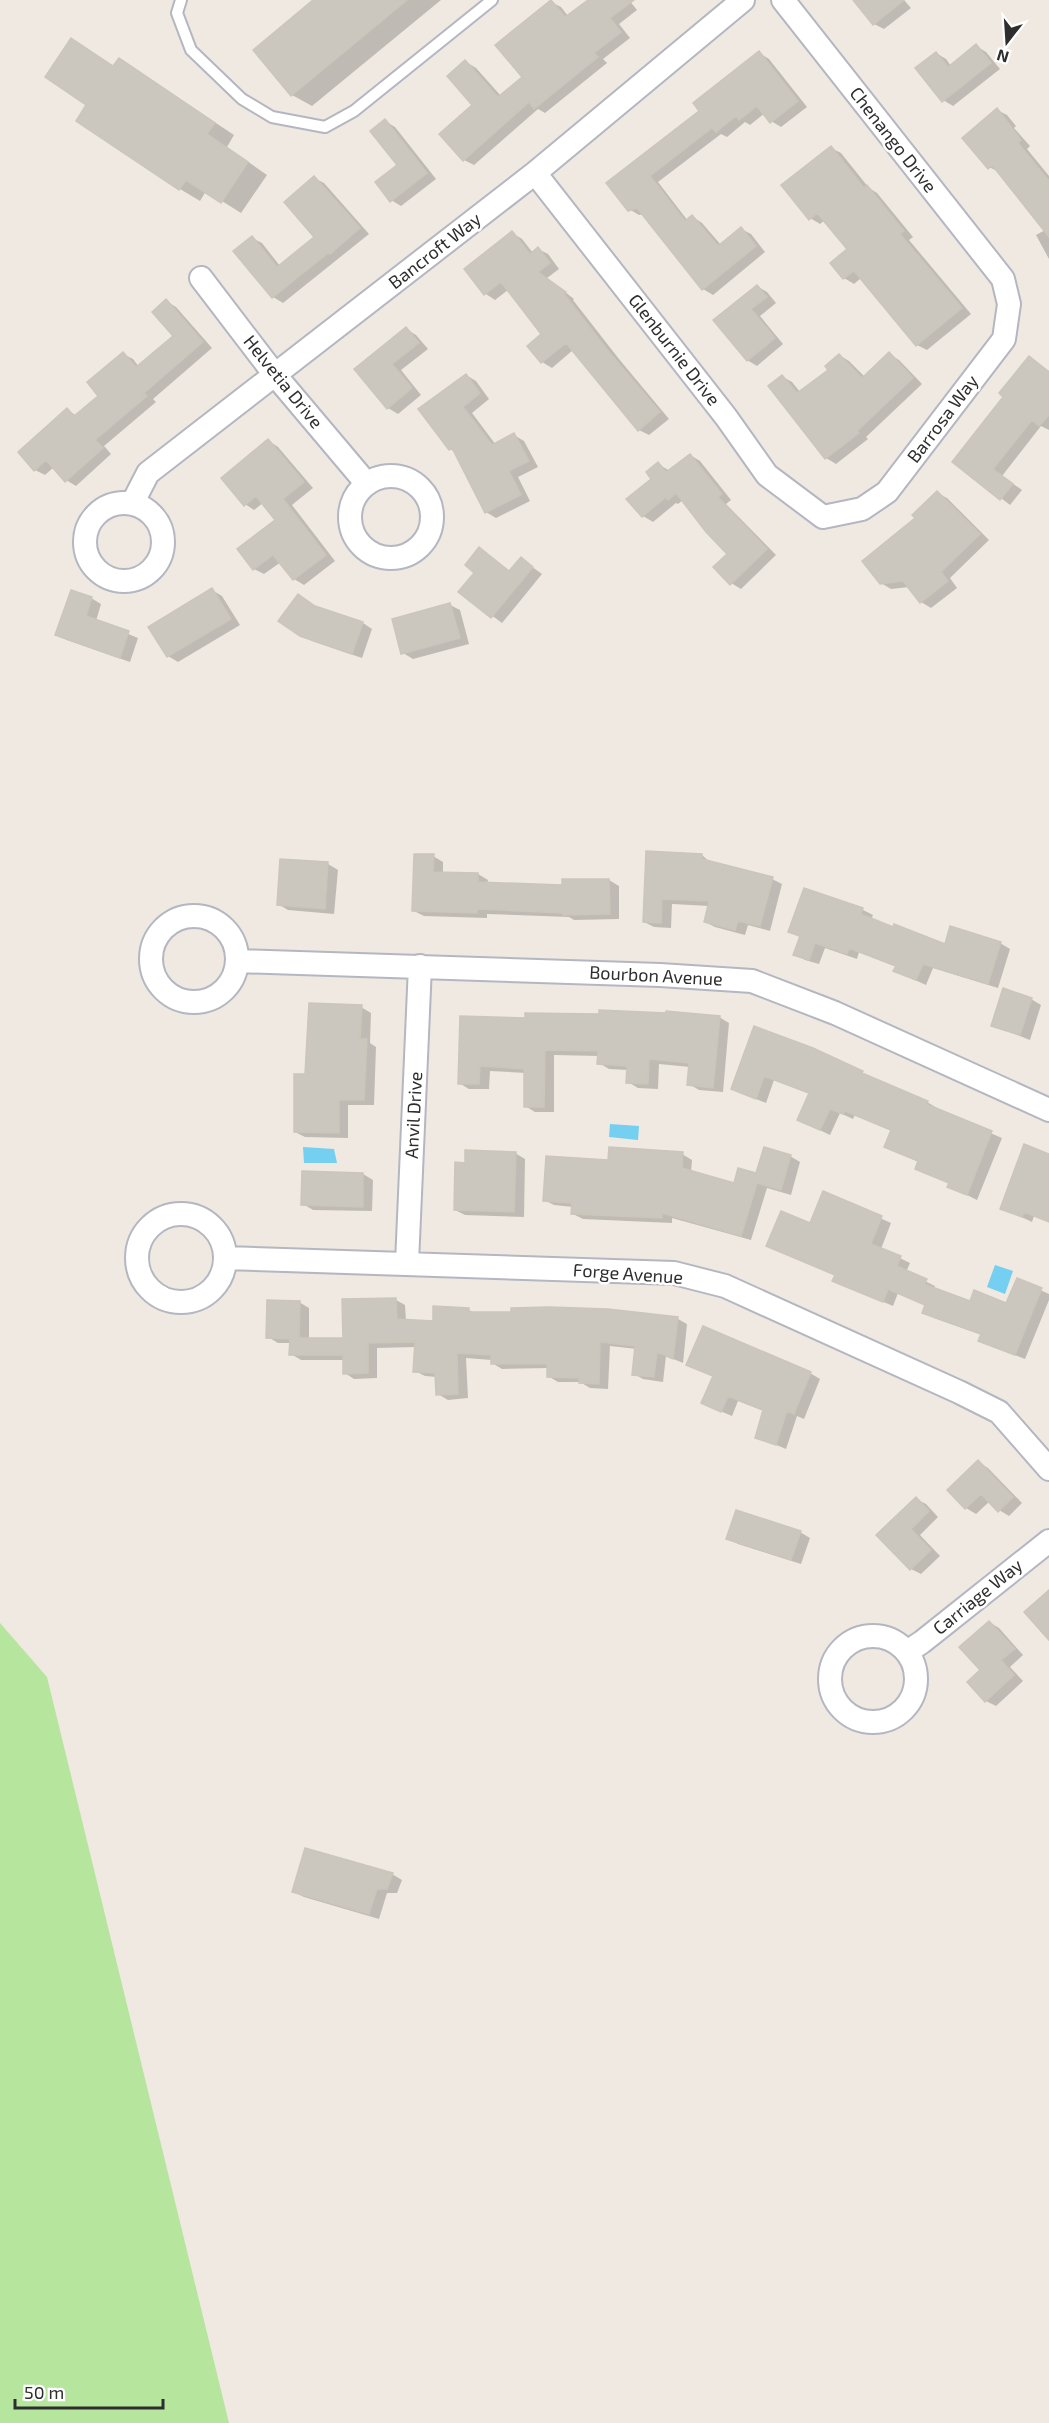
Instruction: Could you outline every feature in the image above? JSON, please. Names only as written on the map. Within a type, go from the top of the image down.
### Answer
[{"type":"street","name":"Bancroft Way","points":[[132,504],[148,474],[535,173],[743,0]]},
{"type":"street","name":"Chenango Drive","points":[[783,0],[1002,279]]},
{"type":"street","name":"Glenburnie Drive","points":[[535,173],[726,417],[767,475],[823,517]]},
{"type":"street","name":"Helvetia Drive","points":[[201,278],[275,375],[367,483]]},
{"type":"street","name":"Barrosa Way","points":[[823,517],[862,508],[887,492],[1004,339],[1009,304],[1002,279]]},
{"type":"street","name":"Bourbon Avenue","points":[[237,961],[420,966],[752,981],[835,1013],[1049,1110]]},
{"type":"street","name":"Anvil Drive","points":[[407,1263],[420,966]]},
{"type":"street","name":"Forge Avenue","points":[[226,1258],[674,1273],[725,1286],[999,1412],[1049,1468]]},
{"type":"street","name":"Carriage Way","points":[[907,1652],[1049,1541]]},
{"type":"lane","points":[[180,0],[177,13],[191,50],[242,99],[272,117],[325,127],[354,111],[492,0]]},
{"type":"green space","points":[[0,1623],[47,1677],[229,2423],[0,2423]]},
{"type":"water","points":[[610,1124],[639,1126],[638,1140],[609,1137]]},
{"type":"water","points":[[303,1147],[334,1149],[337,1163],[304,1163]]},
{"type":"water","points":[[995,1265],[1013,1271],[1005,1294],[987,1287]]},
{"type":"building","points":[[313,0],[407,0],[291,96],[253,50]]},
{"type":"building","points":[[551,0],[565,17],[588,0],[634,0],[610,18],[621,32],[594,53],[598,57],[534,109],[529,102],[463,161],[439,134],[472,105],[447,76],[465,60],[498,97],[522,77],[495,45]]},
{"type":"building","points":[[853,0],[904,0],[873,25]]},
{"type":"building","points":[[71,38],[113,66],[119,58],[215,123],[207,134],[248,162],[221,203],[186,180],[179,190],[76,121],[86,105],[45,77]]},
{"type":"building","points":[[976,44],[991,63],[942,102],[915,68],[936,52],[948,67]]},
{"type":"building","points":[[759,51],[798,101],[770,123],[757,106],[739,120],[736,116],[716,132],[712,128],[650,176],[685,221],[692,215],[718,246],[741,227],[756,246],[702,290],[637,208],[628,211],[606,183],[699,111],[693,103]]},
{"type":"building","points":[[997,108],[1021,140],[1018,143],[1049,181],[1049,237],[992,165],[988,169],[962,138]]},
{"type":"building","points":[[385,119],[427,173],[390,202],[375,182],[397,165],[370,131]]},
{"type":"building","points":[[831,146],[864,188],[867,185],[904,231],[900,234],[962,308],[916,346],[854,271],[843,279],[830,263],[847,249],[817,213],[809,220],[781,185]]},
{"type":"building","points":[[314,176],[360,228],[272,298],[233,251],[252,236],[277,267],[314,237],[284,202]]},
{"type":"building","points":[[512,231],[530,254],[538,247],[550,263],[538,272],[566,292],[564,294],[609,352],[660,412],[638,431],[566,343],[541,363],[527,346],[541,334],[501,282],[484,295],[464,269]]},
{"type":"building","points":[[757,285],[767,297],[751,309],[775,338],[747,361],[713,320]]},
{"type":"building","points":[[166,299],[203,342],[144,393],[147,396],[95,440],[103,448],[65,482],[46,460],[34,471],[18,452],[67,408],[74,416],[98,396],[87,382],[123,352],[136,367],[173,336],[152,312]]},
{"type":"building","points":[[406,327],[419,343],[392,364],[412,388],[387,409],[354,369]]},
{"type":"building","points":[[889,352],[913,378],[857,431],[859,433],[825,459],[768,386],[782,375],[797,393],[828,370],[825,366],[839,354],[862,378]]},
{"type":"building","points":[[1029,356],[1049,372],[1049,415],[1039,426],[1032,420],[993,469],[1013,484],[1000,500],[952,462],[1003,397],[999,393]]},
{"type":"building","points":[[466,374],[480,393],[463,407],[492,445],[514,433],[529,461],[509,471],[521,495],[485,513],[452,448],[449,450],[418,409]]},
{"type":"building","points":[[268,439],[304,482],[283,499],[326,555],[293,580],[273,555],[253,570],[237,549],[275,520],[256,496],[244,506],[221,478]]},
{"type":"building","points":[[690,454],[722,494],[718,497],[767,549],[730,585],[713,567],[727,554],[706,532],[676,493],[668,500],[666,497],[642,517],[626,499],[651,479],[646,472],[658,462],[666,472]]},
{"type":"building","points":[[937,491],[980,534],[941,572],[948,581],[920,603],[903,581],[880,584],[862,561],[915,518],[912,515]]},
{"type":"building","points":[[479,547],[509,571],[521,557],[533,567],[491,618],[458,592],[474,573],[465,565]]},
{"type":"building","points":[[212,588],[231,619],[167,657],[148,627]]},
{"type":"building","points":[[71,590],[92,597],[86,616],[129,631],[120,658],[55,635]]},
{"type":"building","points":[[298,594],[315,606],[363,622],[352,654],[300,636],[278,621]]},
{"type":"building","points":[[450,603],[460,638],[401,654],[392,619]]},
{"type":"building","points":[[646,851],[702,854],[702,859],[773,877],[760,926],[738,921],[735,930],[704,922],[709,901],[662,899],[661,923],[643,922]]},
{"type":"building","points":[[414,854],[434,854],[433,872],[478,873],[478,882],[562,885],[562,879],[609,879],[610,914],[563,915],[562,913],[477,909],[477,913],[412,911]]},
{"type":"building","points":[[280,859],[328,862],[325,909],[277,905]]},
{"type":"building","points":[[804,888],[863,908],[861,914],[893,927],[894,924],[945,944],[950,926],[1001,942],[988,984],[923,964],[916,980],[893,971],[896,966],[849,948],[847,954],[815,943],[809,960],[793,955],[800,936],[788,932]]},
{"type":"building","points":[[1003,988],[1032,998],[1020,1035],[991,1026]]},
{"type":"building","points":[[309,1003],[362,1005],[360,1039],[367,1039],[364,1100],[339,1100],[339,1133],[294,1132],[294,1074],[305,1074]]},
{"type":"building","points":[[599,1010],[666,1013],[666,1011],[720,1016],[713,1088],[687,1085],[689,1063],[649,1059],[648,1084],[626,1083],[627,1066],[597,1064],[598,1051],[545,1050],[544,1107],[524,1107],[524,1069],[480,1066],[479,1084],[458,1084],[460,1016],[525,1018],[525,1013],[599,1014]]},
{"type":"building","points":[[754,1026],[813,1048],[863,1071],[862,1073],[928,1101],[926,1104],[992,1131],[967,1195],[947,1187],[949,1183],[915,1169],[918,1161],[884,1147],[891,1130],[845,1111],[843,1114],[830,1109],[820,1130],[797,1120],[809,1093],[764,1076],[756,1099],[731,1089]]},
{"type":"building","points":[[1024,1144],[1049,1154],[1049,1222],[1024,1212],[1022,1217],[1000,1209]]},
{"type":"building","points":[[609,1147],[683,1152],[682,1168],[734,1183],[738,1168],[756,1173],[764,1147],[791,1155],[781,1190],[757,1183],[741,1236],[662,1213],[662,1218],[571,1214],[572,1203],[543,1201],[546,1156],[608,1160]]},
{"type":"building","points":[[465,1150],[516,1152],[514,1212],[454,1210],[455,1162],[465,1163]]},
{"type":"building","points":[[302,1171],[363,1173],[363,1207],[301,1205]]},
{"type":"building","points":[[823,1191],[882,1216],[871,1244],[901,1256],[897,1266],[927,1279],[924,1284],[970,1301],[974,1290],[1006,1303],[1017,1278],[1042,1288],[1015,1355],[978,1341],[981,1334],[922,1313],[925,1305],[888,1289],[883,1302],[832,1281],[835,1275],[766,1246],[781,1211],[810,1223]]},
{"type":"building","points":[[396,1298],[397,1319],[433,1321],[433,1306],[469,1308],[469,1312],[511,1312],[511,1308],[549,1307],[608,1309],[678,1317],[673,1359],[657,1352],[654,1377],[632,1375],[635,1346],[600,1342],[599,1384],[579,1383],[579,1378],[547,1377],[547,1364],[491,1364],[491,1355],[457,1353],[458,1394],[436,1395],[435,1373],[413,1372],[415,1342],[368,1343],[368,1373],[343,1374],[343,1355],[289,1355],[290,1339],[266,1338],[267,1300],[300,1301],[299,1338],[343,1338],[342,1299]]},
{"type":"building","points":[[703,1326],[811,1372],[794,1414],[787,1411],[776,1445],[755,1438],[763,1410],[728,1396],[721,1412],[701,1403],[713,1376],[686,1365]]},
{"type":"building","points":[[978,1460],[1013,1497],[998,1512],[981,1494],[965,1509],[947,1490]]},
{"type":"building","points":[[916,1497],[929,1511],[911,1529],[931,1550],[910,1570],[876,1535]]},
{"type":"building","points":[[736,1510],[801,1531],[791,1560],[726,1539]]},
{"type":"building","points":[[1049,1590],[1049,1640],[1024,1612]]},
{"type":"building","points":[[989,1621],[1015,1649],[1001,1660],[1014,1675],[985,1702],[967,1682],[980,1670],[959,1647]]},
{"type":"building","points":[[305,1848],[393,1873],[387,1889],[377,1889],[369,1914],[292,1892]]}]
